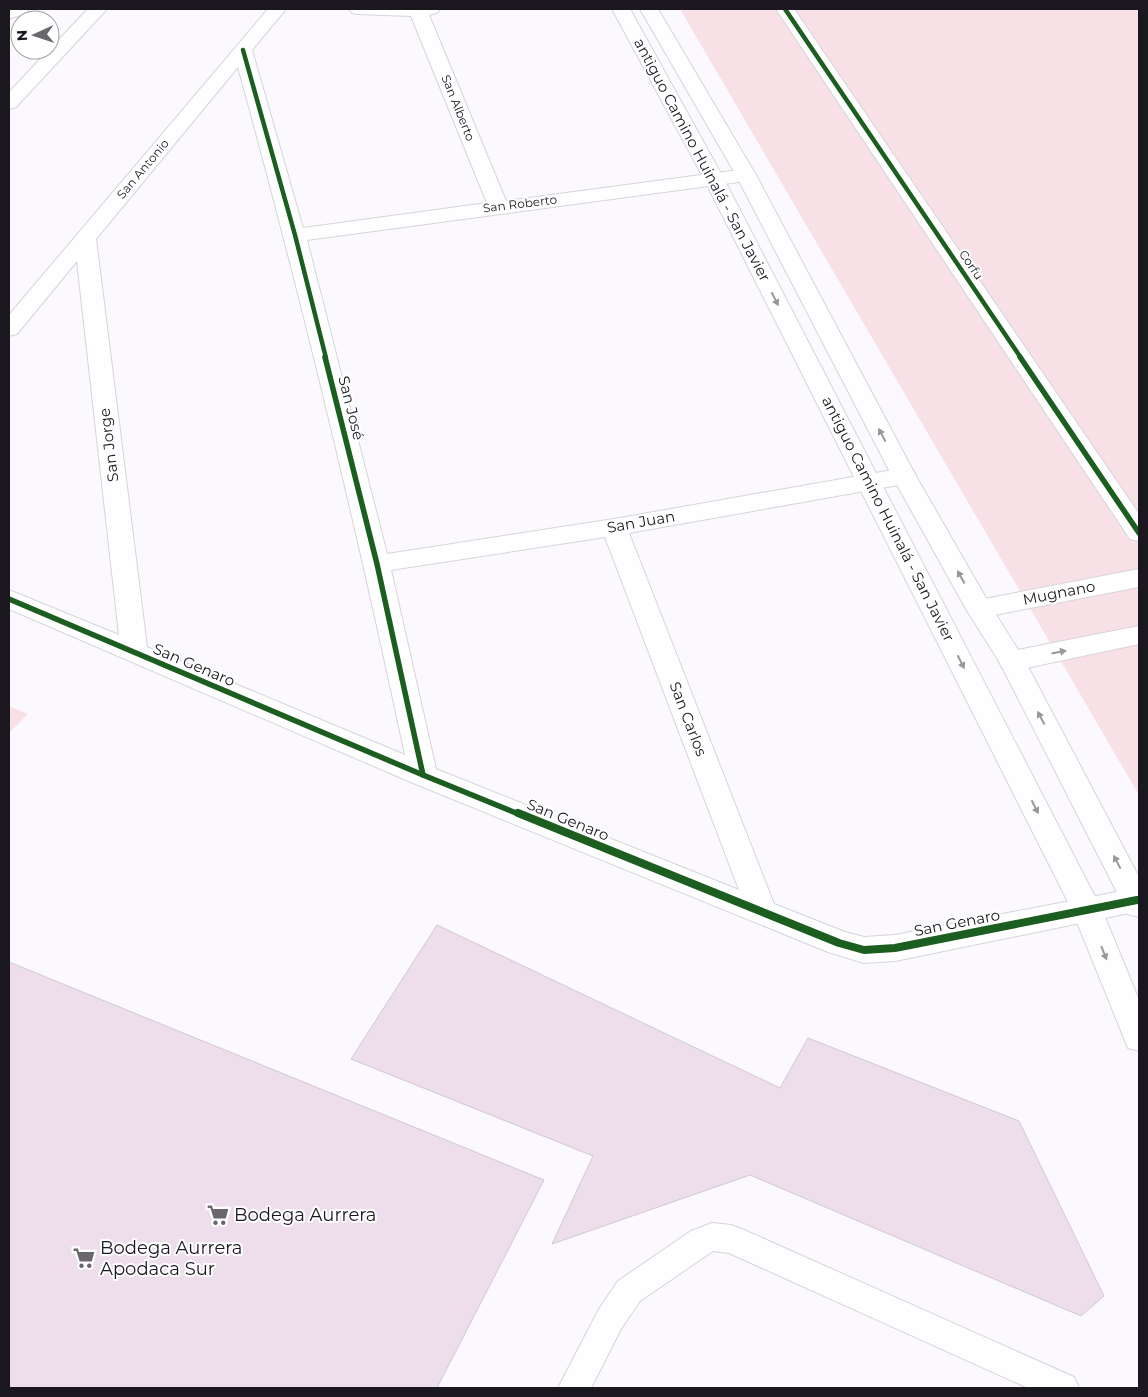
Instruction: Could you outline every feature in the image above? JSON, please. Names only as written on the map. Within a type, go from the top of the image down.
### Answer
[{"type":"street","points":[[9,14],[20,9]]},
{"type":"street","points":[[9,103],[98,9]]},
{"type":"street","name":"San Antonio","points":[[9,329],[277,9]]},
{"type":"street","points":[[358,9],[384,11],[424,9]]},
{"type":"street","name":"San Alberto","points":[[424,9],[498,206]]},
{"type":"street","name":"antiguo Camino Huinalá - San Javier","points":[[621,9],[714,179],[1087,910],[1139,1038]]},
{"type":"street","points":[[649,9],[746,175],[904,476],[979,609],[1012,661],[1138,903]]},
{"type":"street","name":"Corfu","points":[[785,9],[1139,533]]},
{"type":"street","name":"San José","points":[[243,50],[295,235],[377,564],[423,775]]},
{"type":"street","name":"San Roberto","points":[[295,235],[498,206],[746,175]]},
{"type":"street","name":"San Jorge","points":[[85,237],[134,653]]},
{"type":"street","name":"San Juan","points":[[377,564],[614,527],[904,476]]},
{"type":"street","name":"San Carlos","points":[[614,527],[762,911]]},
{"type":"street","name":"Mugnano","points":[[979,609],[1139,578]]},
{"type":"street","name":"San Genaro","points":[[9,599],[423,775],[839,943],[864,950],[895,948],[1087,910],[1138,903]]},
{"type":"street","points":[[1012,661],[1139,635]]},
{"type":"lane","points":[[574,1388],[610,1319],[629,1292],[702,1241],[721,1237],[730,1239],[1063,1388]]},
{"type":"shaded area","points":[[680,9],[1139,9],[1139,795]]},
{"type":"shaded area","points":[[9,706],[28,714],[9,733]]},
{"type":"building","points":[[437,925],[780,1088],[808,1038],[1019,1121],[1104,1296],[1081,1316],[750,1175],[552,1244],[593,1156],[351,1059]]},
{"type":"building","points":[[9,962],[544,1180],[437,1388],[9,1388]]},
{"type":"cycle path","points":[[785,9],[1139,533]]},
{"type":"cycle path","points":[[243,50],[295,235],[377,564],[423,775]]},
{"type":"cycle path","points":[[9,599],[423,775],[839,943],[864,950],[895,948],[1137,900]]},
{"type":"place","name":"Bodega Aurrera","points":[[218,1215]]},
{"type":"place","name":"Bodega Aurrera Apodaca Sur","points":[[84,1258]]}]
